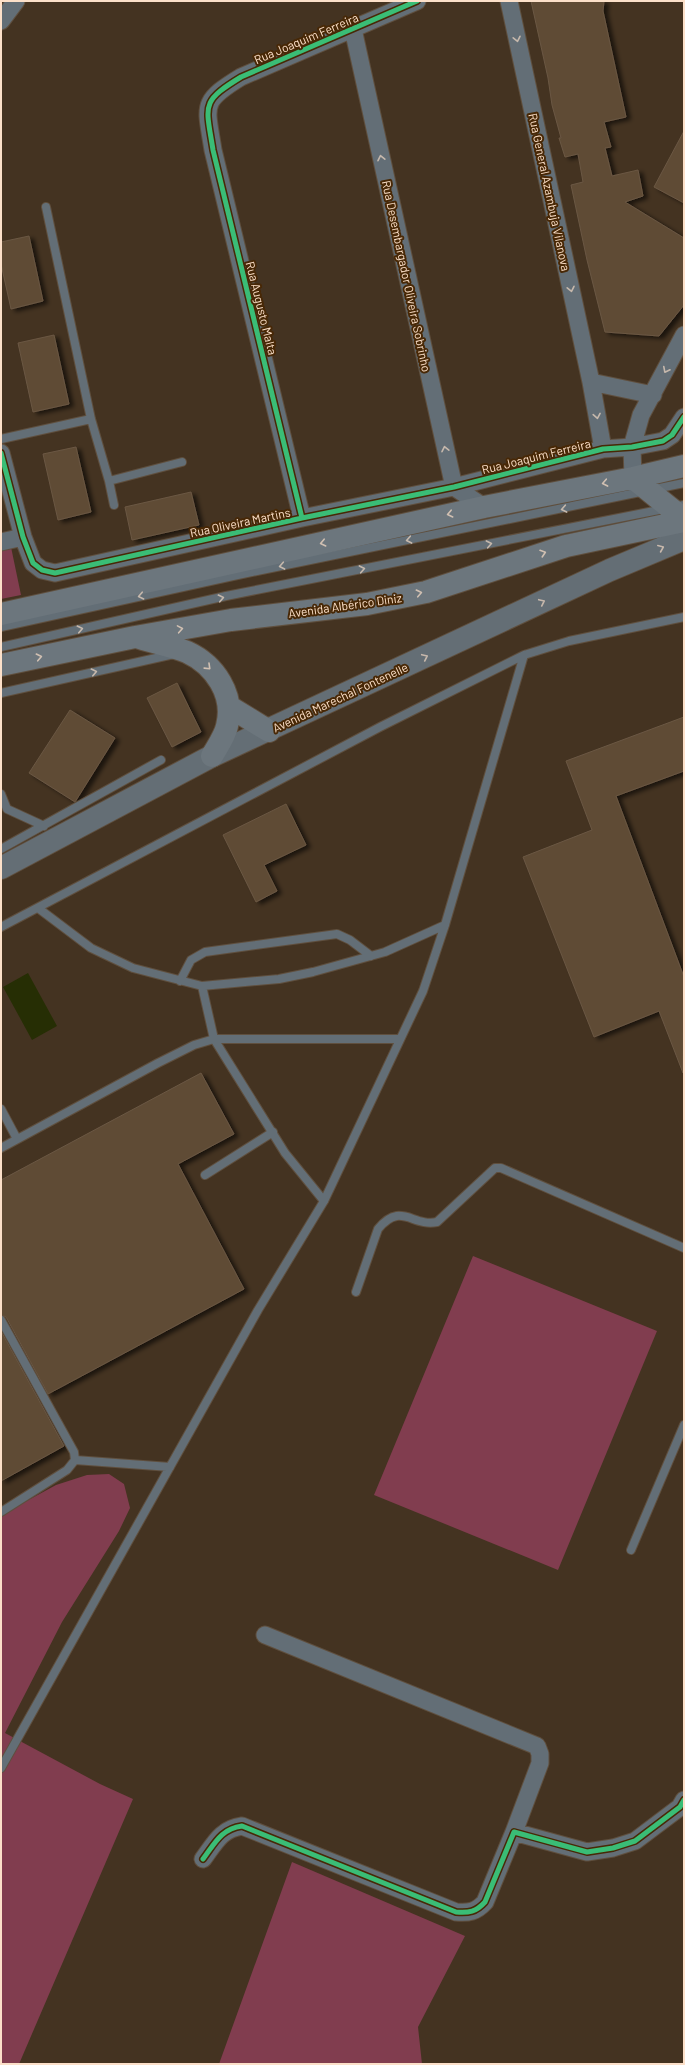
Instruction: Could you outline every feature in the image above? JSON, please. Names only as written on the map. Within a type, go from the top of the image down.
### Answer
[{"type":"main road","points":[[1,614],[484,507],[633,478],[684,466]]},
{"type":"main road","points":[[633,478],[680,513]]},
{"type":"main road","name":"Avenida Albérico Diniz","points":[[1,665],[135,637],[231,620],[367,604],[426,592],[566,546],[680,513]]},
{"type":"main road","name":"Avenida Marechal Fontenelle","points":[[1,868],[212,756],[269,731],[610,570],[684,539]]},
{"type":"main road","points":[[135,637],[186,652],[199,659],[216,674],[225,691],[230,707],[227,728],[212,756]]},
{"type":"main road","points":[[230,707],[269,731]]},
{"type":"street","points":[[1,21],[16,1]]},
{"type":"street","name":"Rua Joaquim Ferreira","points":[[209,102],[220,90],[241,77],[417,1]]},
{"type":"street","name":"Rua General Azambuja Vilanova","points":[[509,1],[591,382],[603,450]]},
{"type":"street","name":"Rua Desembargador Oliveira Sobrinho","points":[[353,29],[454,487]]},
{"type":"street","name":"Rua Augusto Malta","points":[[209,102],[207,115],[213,150],[302,518]]},
{"type":"street","points":[[633,478],[632,447],[641,415],[684,335]]},
{"type":"street","points":[[591,382],[653,395]]},
{"type":"street","name":"Rua Joaquim Ferreira","points":[[454,487],[603,450],[632,447],[663,441],[668,439],[684,417]]},
{"type":"street","points":[[1,453],[23,537],[1,542]]},
{"type":"street","points":[[454,487],[484,507]]},
{"type":"street","name":"Rua Oliveira Martins","points":[[23,537],[33,563],[42,570],[55,573],[302,518],[454,487]]},
{"type":"street","points":[[203,1859],[221,1833],[232,1828],[242,1826],[456,1912],[468,1913],[478,1909],[484,1902],[514,1832],[540,1762],[540,1754],[537,1746],[265,1635]]},
{"type":"street","points":[[514,1832],[587,1852],[613,1848],[635,1841],[683,1810]]},
{"type":"lane","points":[[46,207],[91,419],[109,481],[114,505]]},
{"type":"lane","points":[[1,439],[91,419]]},
{"type":"lane","points":[[109,481],[182,462]]},
{"type":"lane","points":[[1,627],[233,576],[684,483]]},
{"type":"lane","points":[[1,647],[226,596],[680,513]]},
{"type":"lane","points":[[1,927],[380,727],[524,655],[569,641],[684,616]]},
{"type":"lane","points":[[1,693],[186,652]]},
{"type":"lane","points":[[1,1768],[258,1310],[324,1201],[423,991],[445,925],[524,655]]},
{"type":"lane","points":[[1,849],[161,760]]},
{"type":"lane","points":[[1,794],[4,810],[44,826]]},
{"type":"lane","points":[[38,908],[91,948],[133,968],[202,986],[292,977],[385,952],[445,925]]},
{"type":"lane","points":[[180,981],[191,960],[205,952],[329,935],[337,934],[350,940],[371,956]]},
{"type":"lane","points":[[202,986],[214,1038],[285,1153],[324,1201]]},
{"type":"lane","points":[[1,1148],[158,1063],[194,1045],[214,1038],[400,1039]]},
{"type":"lane","points":[[1,1109],[17,1139]]},
{"type":"lane","points":[[205,1175],[273,1132]]},
{"type":"lane","points":[[356,1292],[378,1229],[385,1220],[394,1216],[405,1216],[431,1224],[437,1222],[495,1168],[501,1168],[684,1248]]},
{"type":"lane","points":[[1,1320],[74,1452],[75,1460],[67,1470],[1,1512]]},
{"type":"lane","points":[[631,1550],[684,1425]]},
{"type":"lane","points":[[75,1460],[170,1467]]},
{"type":"shaded area","points":[[11,547],[21,595],[1,599],[1,550]]},
{"type":"shaded area","points":[[28,973],[57,1026],[32,1040],[3,987]]},
{"type":"shaded area","points":[[473,1256],[657,1331],[558,1570],[374,1495]]},
{"type":"shaded area","points":[[109,1474],[124,1484],[130,1508],[119,1531],[62,1622],[5,1733],[100,1784],[133,1799],[19,2064],[1,2064],[1,1515],[56,1485],[87,1475]]},
{"type":"shaded area","points":[[292,1862],[465,1936],[418,2027],[422,2064],[219,2064]]},
{"type":"building","points":[[531,1],[604,1],[603,11],[626,117],[604,122],[611,147],[605,148],[612,176],[638,170],[643,196],[625,202],[684,238],[684,305],[659,336],[605,332],[587,260],[571,185],[583,182],[578,154],[565,157],[559,138],[561,138],[552,105],[548,78]]},
{"type":"building","points":[[684,131],[684,203],[654,187]]},
{"type":"building","points":[[29,236],[43,301],[11,309],[1,264],[1,242]]},
{"type":"building","points":[[54,335],[69,404],[33,412],[18,343]]},
{"type":"building","points":[[76,447],[91,512],[58,520],[43,454]]},
{"type":"building","points":[[191,492],[199,525],[132,540],[125,507]]},
{"type":"building","points":[[177,683],[201,732],[172,747],[147,698]]},
{"type":"building","points":[[70,710],[115,738],[75,802],[29,773]]},
{"type":"building","points":[[684,717],[684,771],[616,796],[684,977],[683,1073],[659,1011],[594,1037],[523,857],[592,830],[566,761]]},
{"type":"building","points":[[286,804],[306,845],[264,865],[277,891],[256,902],[223,835]]},
{"type":"building","points":[[201,1073],[234,1134],[178,1164],[244,1289],[48,1394],[6,1317],[1,1315],[1,1180]]},
{"type":"building","points":[[1,1331],[64,1446],[1,1481]]},
{"type":"cycle path","points":[[302,518],[213,150],[208,114],[209,106],[212,99],[218,93],[241,77],[417,1]]},
{"type":"cycle path","points":[[1,453],[23,537],[33,563],[42,570],[55,573],[302,518],[454,487],[603,449],[632,447],[663,441],[672,435],[684,417]]},
{"type":"cycle path","points":[[203,1859],[219,1838],[229,1830],[242,1826],[456,1912],[469,1912],[475,1910],[485,1902],[514,1832],[587,1852],[613,1848],[635,1841],[680,1807],[684,1800]]}]
